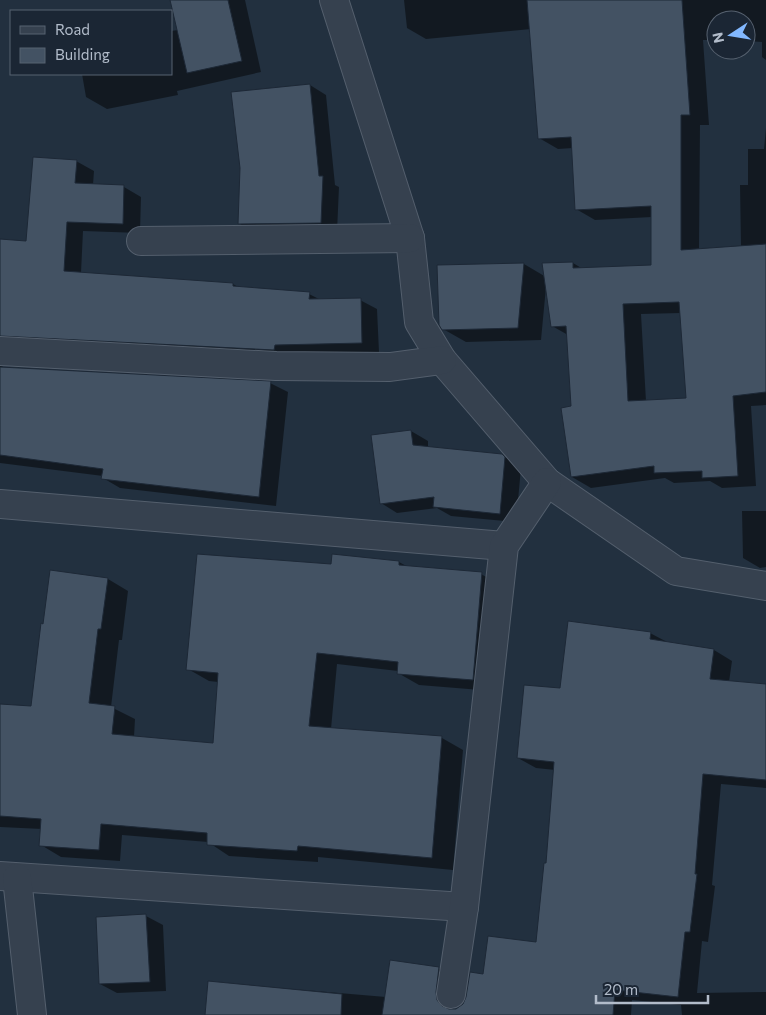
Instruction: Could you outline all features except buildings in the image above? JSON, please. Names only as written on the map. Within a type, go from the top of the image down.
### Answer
[{"type":"street","points":[[334,0],[410,238],[420,322],[442,360],[547,482],[676,571],[766,586]]},
{"type":"street","points":[[141,241],[410,238]]},
{"type":"street","points":[[0,350],[276,366],[390,367],[442,360]]},
{"type":"street","points":[[451,994],[464,907],[504,546],[547,482]]},
{"type":"street","points":[[0,504],[504,546]]},
{"type":"street","points":[[32,1015],[8,877],[464,907]]}]
